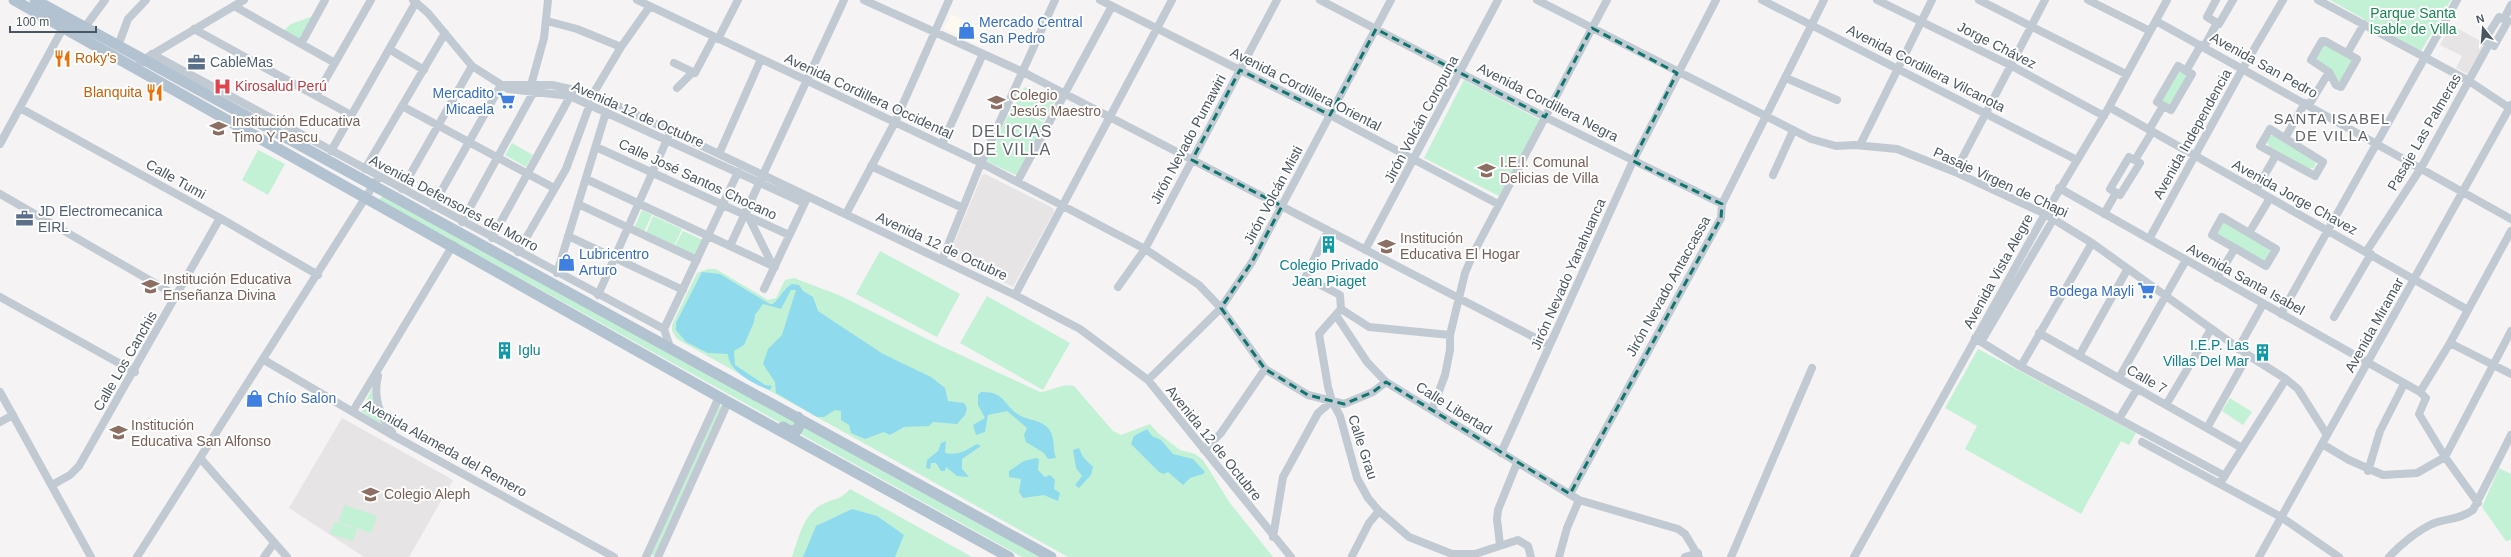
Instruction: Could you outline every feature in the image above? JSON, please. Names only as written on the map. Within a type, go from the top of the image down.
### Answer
[{"type":"main road","points":[[14,0],[63,28],[82,32],[118,46],[373,187],[687,356],[1051,557]]},
{"type":"main road","points":[[35,0],[82,32],[144,61],[366,197],[657,362],[1009,557]]},
{"type":"main road","points":[[657,362],[657,352],[663,348],[680,356],[687,356]]},
{"type":"main road","points":[[764,421],[771,420],[792,431],[800,426],[798,417]]},
{"type":"street","points":[[82,32],[105,0]]},
{"type":"street","points":[[118,46],[128,19],[146,0]]},
{"type":"street","points":[[144,61],[194,29],[244,0]]},
{"type":"street","points":[[301,44],[325,0]]},
{"type":"street","points":[[316,96],[371,0]]},
{"type":"street","points":[[463,220],[532,89],[547,21],[548,0]]},
{"type":"street","name":"Avenida Cordillera Occidental","points":[[637,0],[981,163],[1145,248],[1199,285],[1221,308],[1264,369],[1308,395],[1344,404],[1373,392],[1386,382]]},
{"type":"street","points":[[677,88],[693,72],[705,56],[738,0]]},
{"type":"street","points":[[730,246],[746,216],[760,178],[808,82],[844,0]]},
{"type":"street","points":[[864,0],[935,30],[1023,72],[1549,346]]},
{"type":"street","points":[[846,214],[895,122],[949,0]]},
{"type":"street","points":[[942,260],[981,163],[1055,0]]},
{"type":"street","name":"Avenida Cordillera Oriental","points":[[1100,0],[1330,114],[1498,204]]},
{"type":"street","points":[[1015,295],[1062,204],[1172,0]]},
{"type":"street","name":"Jirón Nevado Pumawiri","points":[[1118,287],[1145,248],[1277,0]]},
{"type":"street","name":"Avenida Cordillera Negra","points":[[1320,0],[1545,117],[1722,204]]},
{"type":"street","name":"Jirón Volcán Misti","points":[[1148,380],[1221,308],[1252,262],[1391,0]]},
{"type":"street","name":"Jirón Volcán Coropuna","points":[[1365,250],[1461,73],[1498,0]]},
{"type":"street","name":"Pasaje Virgen de Chapi","points":[[1537,0],[1811,140],[1836,146],[1860,145],[1898,149],[1955,172],[2045,214],[2092,243],[2127,270],[2166,295],[2238,349],[2286,379],[2298,389],[2327,435]]},
{"type":"street","points":[[1432,410],[1448,362],[1450,334],[1458,299],[1474,252],[1607,0]]},
{"type":"street","name":"Jirón Nevado Yanahuanca","points":[[1501,453],[1634,161],[1716,0]]},
{"type":"street","name":"Avenida Cordillera Vilcanota","points":[[1762,0],[1812,24],[1897,69],[2077,160]]},
{"type":"street","name":"Jirón Nevado Antaccassa","points":[[1570,494],[1721,218],[1722,204],[1764,117],[1786,78],[1824,0]]},
{"type":"street","name":"Jorge Chávez","points":[[1877,0],[2010,65],[2104,116]]},
{"type":"street","points":[[1860,145],[1932,0]]},
{"type":"street","points":[[1979,0],[2126,74]]},
{"type":"street","points":[[1955,172],[2045,0]]},
{"type":"street","points":[[2088,0],[2150,31]]},
{"type":"street","name":"Avenida Vista Alegre","points":[[1854,557],[1978,340],[2045,214],[2104,116],[2168,0]]},
{"type":"street","points":[[2216,0],[2207,17],[2217,23]]},
{"type":"street","points":[[2186,71],[2217,23],[2219,24],[2233,0]]},
{"type":"street","name":"Avenida Independencia","points":[[2149,239],[2243,68],[2283,0]]},
{"type":"street","points":[[2318,0],[2469,81],[2510,108]]},
{"type":"street","points":[[2281,314],[2423,57],[2457,0]]},
{"type":"street","points":[[331,151],[415,1]]},
{"type":"street","name":"Avenida 12 de Octubre","points":[[415,1],[445,33],[472,66],[512,91],[532,89],[593,94],[719,154],[760,178],[806,199],[846,214],[1015,295],[1080,329],[1148,380],[1273,537],[1291,557]]},
{"type":"street","name":"Pasaje Las Palmeras","points":[[2334,317],[2368,253],[2421,168],[2490,44],[2494,46],[2508,21],[2504,19],[2511,5]]},
{"type":"street","points":[[234,6],[335,63]]},
{"type":"street","points":[[593,94],[621,47],[650,6]]},
{"type":"street","points":[[1017,182],[1112,6]]},
{"type":"street","points":[[547,21],[577,28],[621,47]]},
{"type":"street","name":"Avenida San Pedro","points":[[2156,21],[2243,68],[2511,219]]},
{"type":"street","points":[[2348,52],[2364,24]]},
{"type":"street","points":[[0,144],[63,28]]},
{"type":"street","points":[[194,29],[351,115]]},
{"type":"street","points":[[365,169],[445,33]]},
{"type":"street","points":[[2325,41],[2356,56],[2358,61],[2342,85],[2339,87],[2336,85],[2329,72],[2311,60],[2319,44],[2325,41]]},
{"type":"street","points":[[389,49],[424,70]]},
{"type":"street","points":[[942,144],[983,54]]},
{"type":"street","points":[[719,154],[761,59]]},
{"type":"street","name":"Avenida Defensores del Morro","points":[[144,61],[331,151],[433,206],[463,220],[492,238],[556,273],[664,329]]},
{"type":"street","points":[[674,63],[693,72]]},
{"type":"street","points":[[402,189],[472,66]]},
{"type":"street","points":[[2178,66],[2186,71],[2192,74],[2171,110],[2157,102],[2178,66]]},
{"type":"street","points":[[2285,138],[2329,72]]},
{"type":"street","points":[[1786,78],[1837,100]]},
{"type":"street","points":[[433,206],[501,85]]},
{"type":"street","points":[[492,238],[572,93]]},
{"type":"street","name":"Avenida 12 de Octubre","points":[[572,93],[606,112],[667,140],[738,172],[760,178]]},
{"type":"street","points":[[518,252],[566,169],[590,104]]},
{"type":"street","points":[[402,106],[554,188]]},
{"type":"street","points":[[2135,160],[2163,106]]},
{"type":"street","name":"Avenida Jorge Chavez","points":[[2109,107],[2468,310]]},
{"type":"street","name":"Calle Tumi","points":[[20,108],[220,218],[318,275]]},
{"type":"street","name":"Avenida Miramar","points":[[2259,557],[2510,108]]},
{"type":"street","points":[[556,273],[606,112]]},
{"type":"street","points":[[2270,129],[2285,138],[2323,162],[2315,176],[2260,146],[2270,129]]},
{"type":"street","points":[[598,295],[670,131]]},
{"type":"street","points":[[1773,175],[1793,131]]},
{"type":"street","name":"Calle José Santos Chocano","points":[[596,147],[789,235]]},
{"type":"street","points":[[2256,190],[2276,155]]},
{"type":"street","points":[[2129,157],[2135,160],[2140,163],[2120,195],[2110,189],[2129,157]]},
{"type":"street","points":[[871,166],[963,208]]},
{"type":"street","points":[[670,347],[664,329],[738,172]]},
{"type":"street","points":[[137,557],[201,459],[379,177]]},
{"type":"street","points":[[586,179],[774,266]]},
{"type":"street","name":"Avenida Santa Isabel","points":[[2060,188],[2420,392]]},
{"type":"street","points":[[2104,214],[2116,193]]},
{"type":"street","points":[[0,194],[177,296]]},
{"type":"street","points":[[2249,233],[2270,198]]},
{"type":"street","points":[[764,289],[806,199]]},
{"type":"street","points":[[578,204],[696,260]]},
{"type":"street","points":[[746,216],[774,266]]},
{"type":"street","points":[[2222,217],[2276,249],[2266,266],[2235,248],[2212,235],[2222,217]]},
{"type":"street","name":"Calle Los Canchis","points":[[52,485],[75,471],[135,372],[220,218]]},
{"type":"street","points":[[2050,225],[1978,340],[2021,366],[2224,476]]},
{"type":"street","points":[[1328,230],[1306,276],[1340,295],[1340,309],[1369,327],[1450,334]]},
{"type":"street","points":[[2478,503],[2445,457],[2418,414],[2426,398],[2420,392],[2450,343],[2511,231]]},
{"type":"street","points":[[568,236],[683,290]]},
{"type":"street","points":[[2021,366],[2092,243]]},
{"type":"street","points":[[353,411],[453,245]]},
{"type":"street","points":[[2218,278],[2235,248]]},
{"type":"street","points":[[2119,378],[2186,260]]},
{"type":"street","points":[[2079,356],[2127,270]]},
{"type":"street","points":[[0,297],[135,372]]},
{"type":"street","points":[[2238,349],[2263,304]]},
{"type":"street","name":"Calle Libertad","points":[[1340,309],[1367,362],[1386,382],[1579,500],[1678,529],[1685,534],[1699,555]]},
{"type":"street","name":"Calle Grau","points":[[1340,309],[1319,334],[1332,401],[1340,416],[1357,478],[1368,498],[1379,511],[1409,537],[1452,554],[1475,554],[1518,540],[1525,542],[1530,550],[1531,557]]},
{"type":"street","points":[[2166,405],[2211,329]]},
{"type":"street","points":[[2322,444],[2368,470],[2382,475],[2411,474],[2445,457],[2511,331]]},
{"type":"street","name":"Calle 7","points":[[2039,333],[2242,448]]},
{"type":"street","points":[[2450,343],[2511,374]]},
{"type":"street","points":[[2207,428],[2248,355]]},
{"type":"street","name":"Avenida Alameda del Remero","points":[[264,360],[394,436],[614,557]]},
{"type":"street","points":[[1731,557],[1812,368]]},
{"type":"street","points":[[379,369],[375,388],[378,407],[394,436]]},
{"type":"street","points":[[1204,450],[1221,433],[1264,369]]},
{"type":"street","points":[[2219,484],[2286,379]]},
{"type":"street","points":[[2368,470],[2380,431],[2404,384]]},
{"type":"street","points":[[2120,419],[2137,389]]},
{"type":"street","points":[[0,392],[91,557]]},
{"type":"street","points":[[646,557],[724,399]]},
{"type":"street","points":[[658,557],[724,399]]},
{"type":"street","points":[[1273,537],[1283,477],[1310,425],[1318,413],[1332,401]]},
{"type":"street","points":[[0,422],[13,415]]},
{"type":"street","points":[[2389,557],[2398,547],[2432,524],[2463,517],[2478,503],[2511,435]]},
{"type":"street","points":[[2142,442],[2281,517],[2339,557]]},
{"type":"street","points":[[201,459],[287,557]]},
{"type":"street","points":[[1500,545],[1497,519],[1498,510],[1517,463]]},
{"type":"street","points":[[1559,557],[1579,500]]},
{"type":"street","points":[[1352,556],[1369,523],[1379,511]]},
{"type":"street","points":[[264,557],[274,543]]},
{"type":"street","points":[[1685,557],[1699,555]]},
{"type":"highlighted area","points":[[1592,28],[1677,73],[1633,161],[1722,204],[1721,218],[1570,494],[1386,382],[1373,392],[1344,404],[1308,395],[1265,369],[1221,308],[1252,262],[1282,206],[1192,160],[1240,70],[1330,115],[1376,29],[1545,117]]},
{"type":"shaded area","name":"Mercado Central San Pedro","points":[[951,14],[989,31],[982,47],[944,29]]},
{"type":"shaded area","points":[[2451,25],[2486,44],[2469,75],[2456,68],[2462,56],[2440,45]]},
{"type":"shaded area","points":[[985,174],[1053,208],[1054,212],[1013,287],[993,277],[992,274],[983,273],[949,255],[982,175]]},
{"type":"shaded area","name":"Colegio Aleph","points":[[342,418],[453,480],[409,557],[364,557],[289,508]]},
{"type":"green space","name":"Parque Santa Isable de Villa","points":[[2330,0],[2451,0],[2421,51]]},
{"type":"green space","points":[[313,16],[302,40],[283,31],[291,24]]},
{"type":"green space","points":[[2324,44],[2354,58],[2340,84],[2314,61]]},
{"type":"green space","points":[[2180,70],[2188,75],[2169,105],[2161,100]]},
{"type":"green space","points":[[1464,80],[1540,120],[1499,196],[1424,158]]},
{"type":"green space","points":[[1024,87],[1054,102],[1044,121],[1015,105]]},
{"type":"green space","points":[[1012,107],[1045,123],[1018,176],[986,161]]},
{"type":"green space","points":[[2270,136],[2277,136],[2316,162],[2314,168],[2309,169],[2270,147],[2266,141]]},
{"type":"green space","points":[[512,143],[533,155],[526,167],[505,155]]},
{"type":"green space","points":[[258,150],[285,164],[268,195],[242,180]]},
{"type":"green space","points":[[383,195],[1041,557],[1022,557],[379,200]]},
{"type":"green space","points":[[642,210],[652,215],[644,232],[634,228]]},
{"type":"green space","points":[[653,216],[682,229],[674,246],[646,233]]},
{"type":"green space","points":[[2223,221],[2271,249],[2264,262],[2216,234]]},
{"type":"green space","points":[[683,231],[703,240],[695,256],[675,246]]},
{"type":"green space","points":[[880,251],[960,294],[937,337],[856,294]]},
{"type":"green space","points":[[708,269],[716,269],[768,300],[776,298],[785,280],[794,278],[841,296],[937,344],[1040,392],[1061,386],[1074,386],[1113,431],[1121,435],[1150,424],[1158,433],[1180,450],[1195,454],[1203,460],[1230,503],[1273,557],[1068,557],[677,339],[672,331],[672,325],[697,273]]},
{"type":"green space","points":[[987,296],[1070,343],[1043,390],[960,343]]},
{"type":"green space","points":[[1978,349],[2136,433],[2129,445],[2121,441],[2081,514],[1965,449],[1977,426],[1945,408]]},
{"type":"green space","points":[[372,389],[373,397],[386,429],[361,411]]},
{"type":"green space","points":[[2230,398],[2252,412],[2243,425],[2222,411]]},
{"type":"green space","points":[[719,405],[722,406],[654,556],[651,555]]},
{"type":"green space","points":[[2499,468],[2511,474],[2511,540],[2506,541],[2482,507]]},
{"type":"green space","points":[[850,489],[972,557],[792,557],[806,520],[816,508],[827,502],[840,498]]},
{"type":"green space","points":[[345,505],[377,516],[371,533],[338,522]]},
{"type":"green space","points":[[334,522],[357,529],[353,541],[330,534]]},
{"type":"water","points":[[702,272],[720,274],[770,304],[773,304],[792,284],[799,285],[803,291],[813,297],[818,311],[883,354],[931,377],[945,388],[948,401],[964,403],[967,408],[965,415],[957,424],[933,422],[929,426],[904,427],[890,435],[884,432],[865,439],[851,433],[849,425],[841,420],[841,411],[835,410],[824,417],[817,417],[776,393],[775,382],[763,364],[768,349],[782,335],[796,290],[791,290],[781,309],[763,304],[755,315],[754,322],[744,345],[734,351],[735,365],[765,385],[772,386],[770,390],[757,385],[737,372],[729,360],[728,354],[708,353],[686,342],[676,330],[676,323]]},
{"type":"water","points":[[981,392],[989,392],[999,396],[1019,415],[1042,423],[1046,426],[1052,436],[1056,458],[1048,459],[1044,453],[1026,442],[1024,435],[1027,428],[1007,411],[988,415],[985,432],[976,435],[973,425],[985,418],[978,405],[978,395]]},
{"type":"water","points":[[1147,429],[1152,436],[1161,440],[1173,454],[1193,459],[1205,472],[1190,478],[1183,485],[1168,472],[1164,474],[1159,472],[1131,444],[1134,436]]},
{"type":"water","points":[[946,441],[945,453],[950,454],[962,452],[977,444],[981,446],[962,459],[962,469],[969,477],[957,476],[946,467],[945,471],[941,471],[936,463],[931,463],[930,469],[926,468],[927,460],[938,451],[941,443]]},
{"type":"water","points":[[1079,448],[1083,457],[1093,467],[1091,475],[1079,488],[1075,485],[1082,476],[1076,468],[1073,450]]},
{"type":"water","points":[[1036,458],[1039,459],[1038,470],[1045,477],[1050,475],[1055,480],[1054,489],[1060,493],[1058,501],[1044,495],[1023,498],[1019,492],[1021,479],[1009,477],[1009,471],[1024,461]]},
{"type":"water","points":[[852,509],[877,516],[904,535],[895,557],[803,557],[816,526]]},
{"type":"place","name":"Mercado Central San Pedro","points":[[966,30]]},
{"type":"place","name":"Roky's","points":[[62,58]]},
{"type":"place","name":"CableMas","points":[[197,62]]},
{"type":"place","name":"Kirosalud Perú","points":[[222,86]]},
{"type":"place","name":"Blanquita","points":[[155,92]]},
{"type":"place","name":"Mercadito Micaela","points":[[507,101]]},
{"type":"place","name":"Colegio Jesús Maestro","points":[[997,103]]},
{"type":"place","name":"Institución Educativa Timo Y Pascu","points":[[219,129]]},
{"type":"place","name":"I.E.I. Comunal Delicias de Villa","points":[[1487,170]]},
{"type":"place","name":"JD Electromecanica EIRL","points":[[25,219]]},
{"type":"place","name":"Colegio Privado Jean Piaget","points":[[1329,245]]},
{"type":"place","name":"Institución Educativa El Hogar","points":[[1387,246]]},
{"type":"place","name":"Lubricentro Arturo","points":[[566,262]]},
{"type":"place","name":"Institución Educativa Enseñanza Divina","points":[[150,287]]},
{"type":"place","name":"Bodega Mayli","points":[[2147,291]]},
{"type":"place","name":"Iglu","points":[[505,350]]},
{"type":"place","name":"I.E.P. Las Villas Del Mar","points":[[2262,353]]},
{"type":"place","name":"Chío Salon","points":[[254,398]]},
{"type":"place","name":"Institución Educativa San Alfonso","points":[[118,433]]},
{"type":"place","name":"Colegio Aleph","points":[[371,494]]},
{"type":"district","name":"SANTA ISABEL DE VILLA","points":[[2332,128]]},
{"type":"district","name":"DELICIAS DE VILLA","points":[[1012,140]]}]
